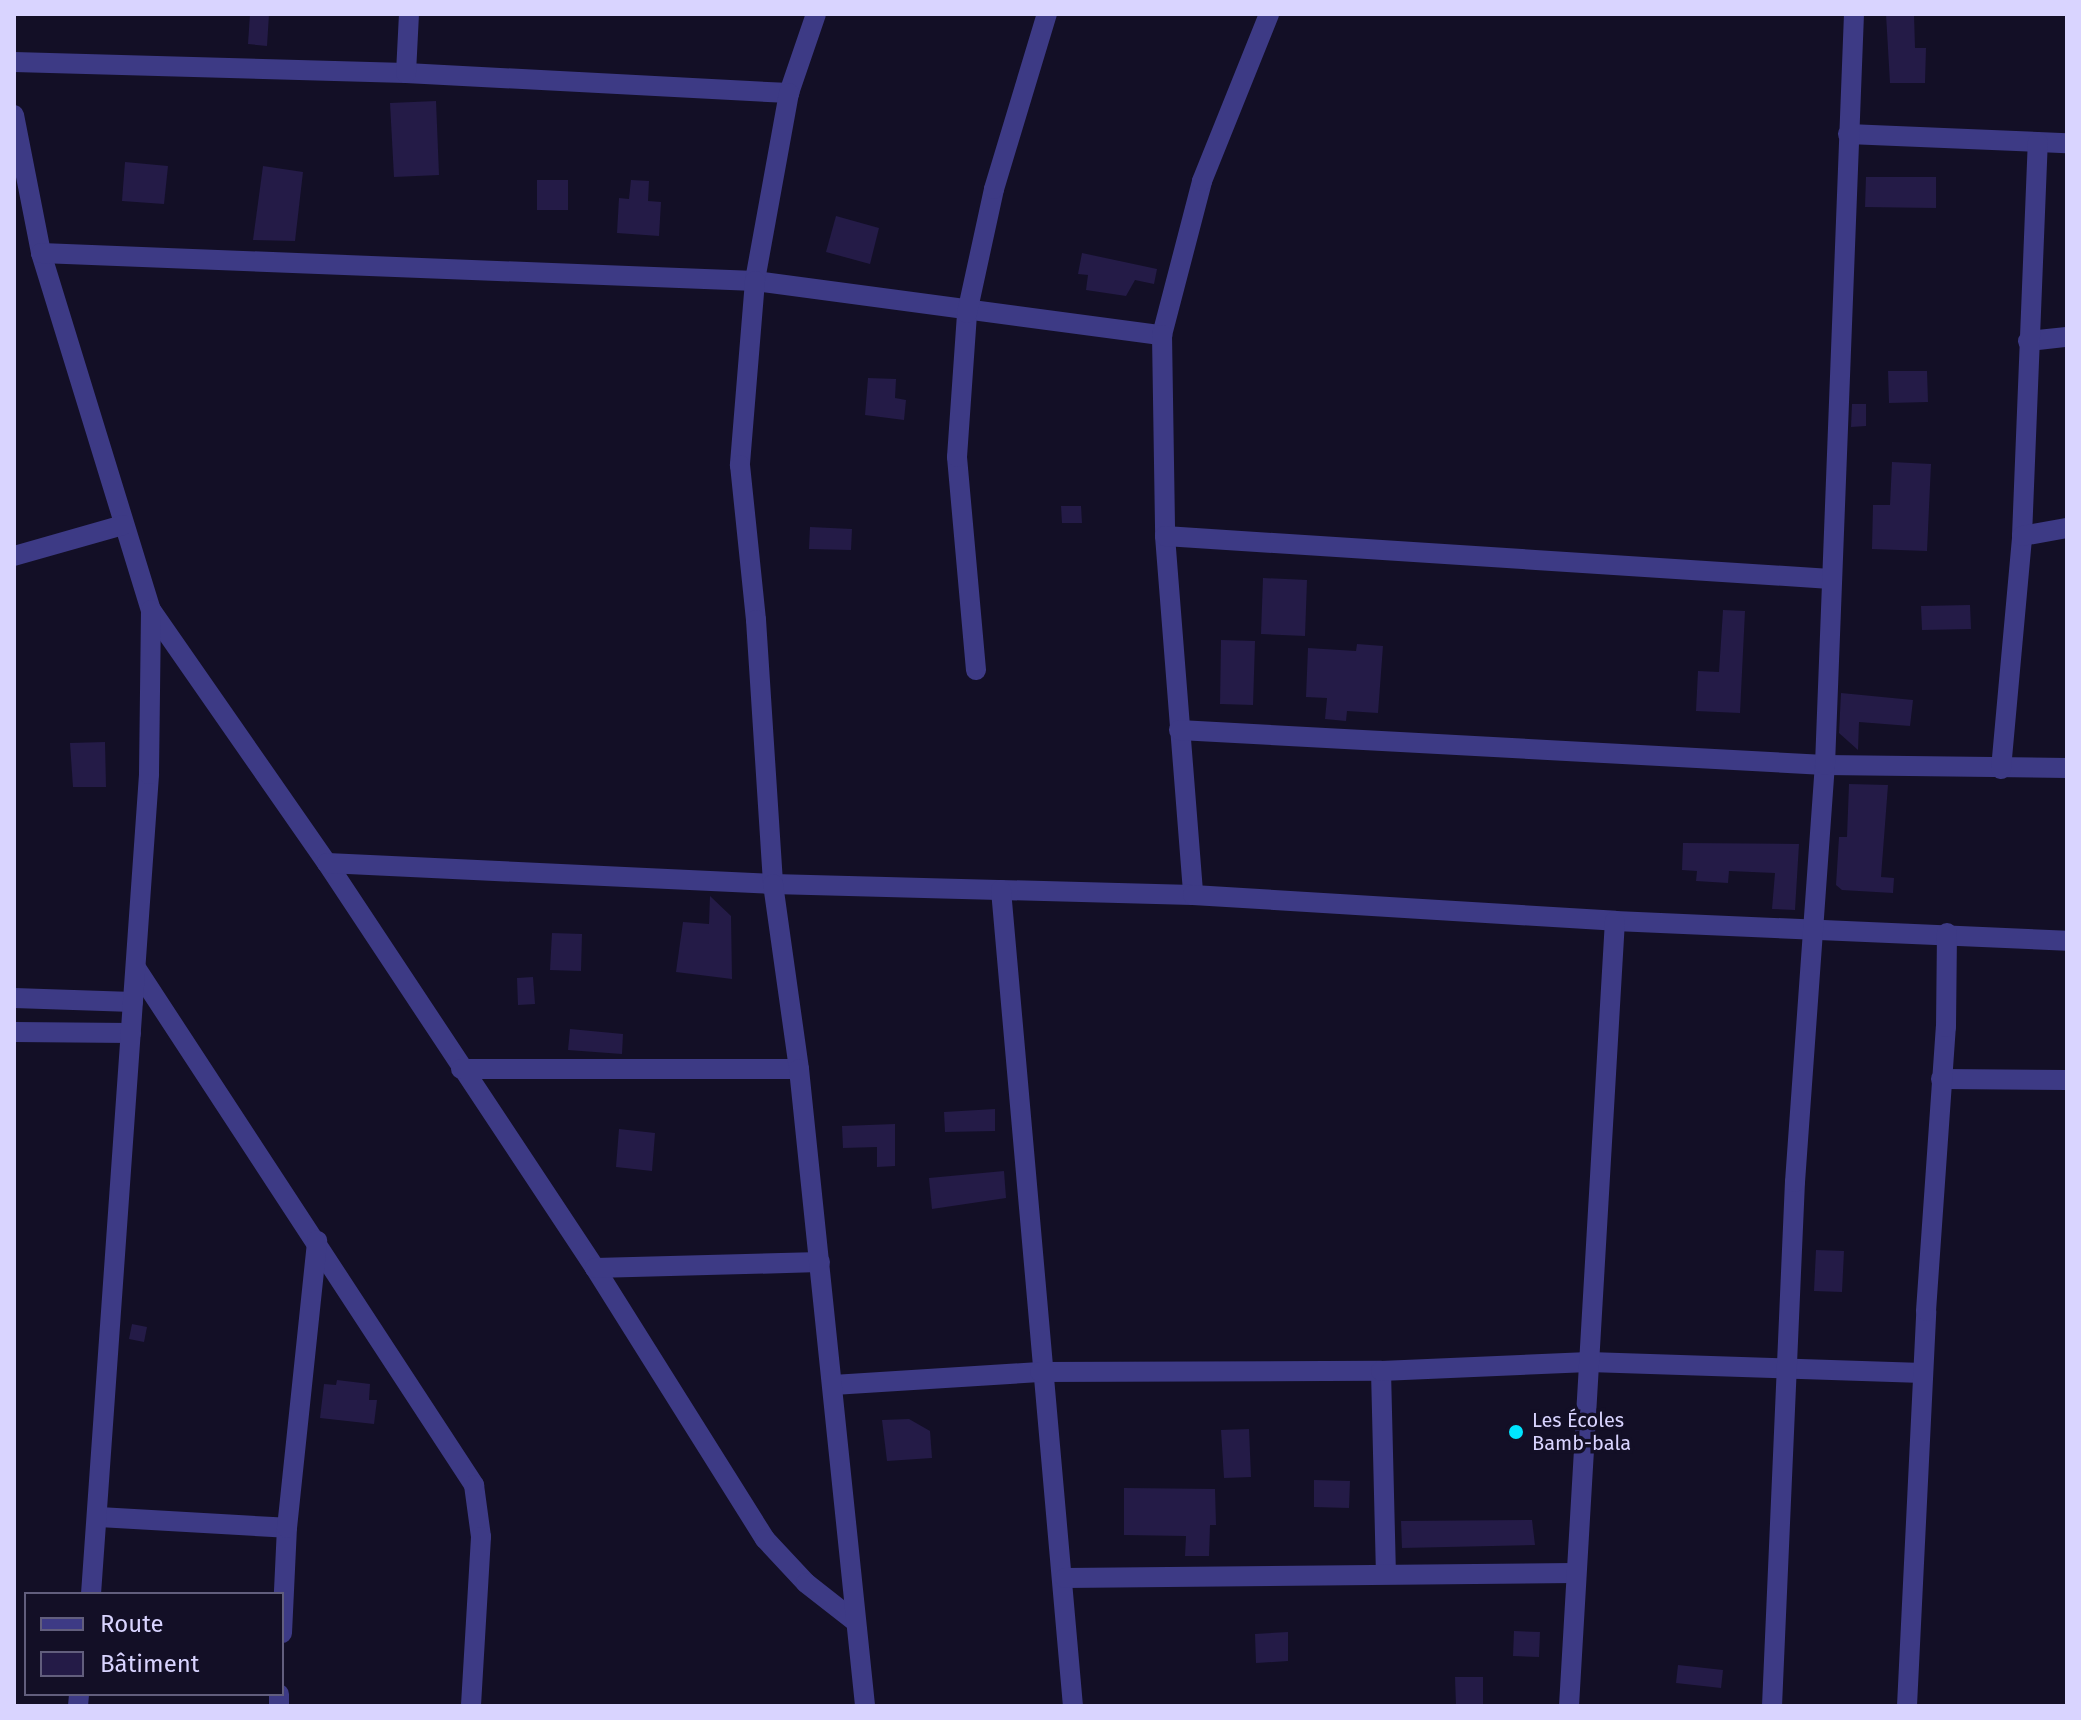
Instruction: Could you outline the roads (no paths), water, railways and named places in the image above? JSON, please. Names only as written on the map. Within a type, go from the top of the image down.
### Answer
[{"type":"street","points":[[406,73],[409,14]]},
{"type":"street","points":[[816,14],[789,93],[755,281],[740,465],[756,620],[773,884],[799,1069],[865,1706]]},
{"type":"street","points":[[976,670],[957,457],[967,313],[994,189],[1047,14]]},
{"type":"street","points":[[1193,895],[1165,536],[1162,335],[1202,181],[1269,14]]},
{"type":"street","points":[[1772,1706],[1775,1545],[1788,1371],[1795,1182],[1825,765],[1854,14]]},
{"type":"street","points":[[14,62],[406,73],[789,93]]},
{"type":"street","points":[[14,115],[41,253],[151,610],[327,863],[595,1268],[765,1539],[806,1583],[856,1622]]},
{"type":"street","points":[[1848,134],[2067,143]]},
{"type":"street","points":[[2001,769],[2022,536],[2038,142]]},
{"type":"street","points":[[41,253],[755,281],[967,313],[1162,335]]},
{"type":"street","points":[[2028,341],[2067,337]]},
{"type":"street","points":[[14,556],[123,525]]},
{"type":"street","points":[[2022,536],[2067,528]]},
{"type":"street","points":[[1165,536],[1831,579]]},
{"type":"street","points":[[91,1592],[99,1517],[149,774],[151,610]]},
{"type":"street","points":[[1179,730],[1825,765],[2067,768]]},
{"type":"street","points":[[327,863],[773,884],[1193,895],[1615,921],[1947,933],[2067,941]]},
{"type":"street","points":[[1001,890],[1040,1372],[1065,1578],[1073,1706]]},
{"type":"street","points":[[1569,1706],[1574,1573],[1615,921]]},
{"type":"street","points":[[1907,1706],[1947,933]]},
{"type":"street","points":[[136,968],[474,1485],[481,1537],[471,1706]]},
{"type":"street","points":[[14,998],[133,1002]]},
{"type":"street","points":[[14,1032],[131,1033]]},
{"type":"street","points":[[461,1069],[799,1069]]},
{"type":"street","points":[[1941,1079],[2067,1080]]},
{"type":"street","points":[[284,1592],[287,1528],[317,1241]]},
{"type":"street","points":[[595,1268],[820,1262]]},
{"type":"street","points":[[833,1385],[1040,1372],[1381,1371],[1589,1362],[1788,1371],[1923,1373]]},
{"type":"street","points":[[1381,1371],[1386,1572]]},
{"type":"street","points":[[99,1517],[287,1528]]},
{"type":"street","points":[[1065,1578],[1386,1572],[1574,1573]]},
{"type":"place","name":"Les Écoles Bamb-bala","points":[[1516,1432]]}]
